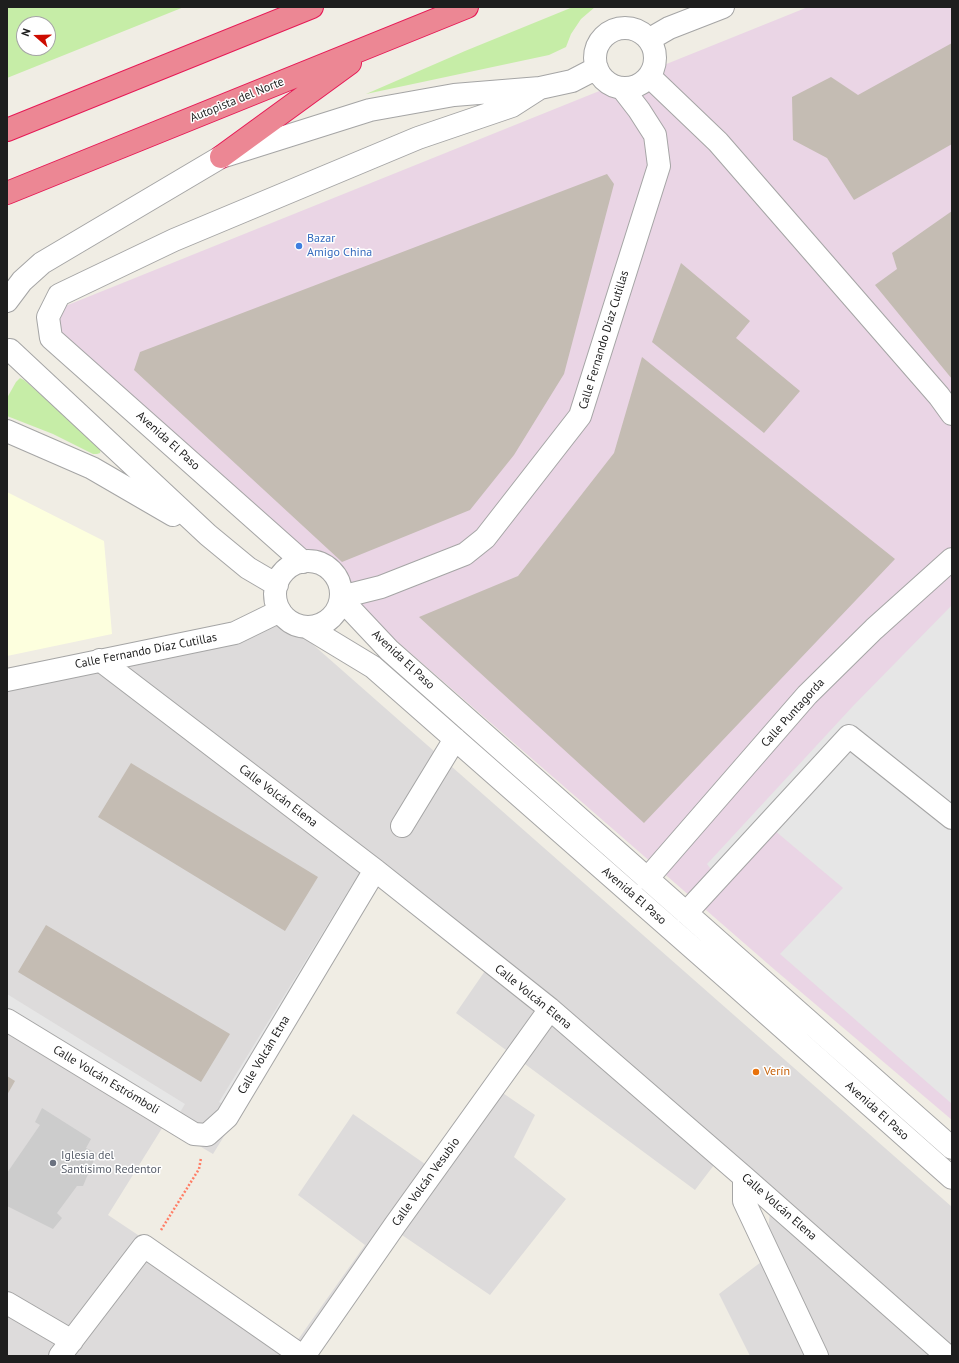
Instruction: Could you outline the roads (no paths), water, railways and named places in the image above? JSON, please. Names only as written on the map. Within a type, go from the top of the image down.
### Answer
[{"type":"highway","points":[[7,130],[312,7]]},
{"type":"highway","name":"Autopista del Norte","points":[[7,193],[467,7]]},
{"type":"highway","points":[[221,156],[378,43]]},
{"type":"street","points":[[650,40],[669,28],[723,7]]},
{"type":"street","points":[[625,27],[634,28],[643,33],[650,40],[654,48],[656,58],[654,67],[649,76],[642,83],[633,87],[622,88],[607,82],[601,76],[595,59],[596,50],[600,41],[607,34],[615,29],[625,27]]},
{"type":"street","points":[[7,301],[22,281],[42,263],[221,156],[370,110],[454,95],[540,88],[572,81],[597,68]]},
{"type":"street","points":[[649,76],[718,142],[952,414]]},
{"type":"street","name":"Avenida El Paso","points":[[303,562],[51,338],[48,316],[59,295],[174,240],[418,138],[512,106],[540,88]]},
{"type":"street","name":"Calle Fernando Díaz Cutillas","points":[[341,598],[381,587],[464,554],[484,538],[580,416],[659,166],[655,135],[640,110],[622,88]]},
{"type":"street","points":[[8,352],[208,535],[248,568],[277,585]]},
{"type":"street","points":[[7,431],[92,468],[208,535]]},
{"type":"street","name":"Calle Puntagorda","points":[[647,879],[807,695],[874,629],[952,559]]},
{"type":"street","points":[[303,562],[313,562],[322,564],[337,578],[341,598],[338,608],[329,619],[316,626],[307,627],[296,625],[287,619],[280,611],[276,594],[277,585],[280,577],[293,565],[303,562]]},
{"type":"street","name":"Avenida El Paso","points":[[341,598],[389,650],[952,1148]]},
{"type":"street","name":"Calle Fernando Díaz Cutillas","points":[[7,680],[235,633],[280,611]]},
{"type":"street","name":"Avenida El Paso","points":[[307,627],[373,667],[731,981],[952,1178]]},
{"type":"street","name":"Calle Volcán Elena","points":[[100,660],[375,870],[550,1010],[946,1352]]},
{"type":"street","points":[[686,913],[849,736],[952,818]]},
{"type":"street","points":[[402,826],[455,739]]},
{"type":"street","name":"Calle Volcán Etna","points":[[207,1135],[227,1117],[375,870]]},
{"type":"street","name":"Calle Volcán Vesubio","points":[[303,1356],[395,1225],[550,1010]]},
{"type":"street","name":"Calle Volcán Estrómboli","points":[[7,1020],[194,1134],[207,1135]]},
{"type":"street","points":[[744,1177],[744,1201],[817,1356]]},
{"type":"street","points":[[7,1303],[65,1351],[144,1246],[303,1356]]},
{"type":"place","name":"Bazar Amigo China","points":[[299,246]]},
{"type":"place","name":"Verín","points":[[756,1072]]},
{"type":"place","name":"Iglesia del Santísimo Redentor","points":[[53,1163]]}]
